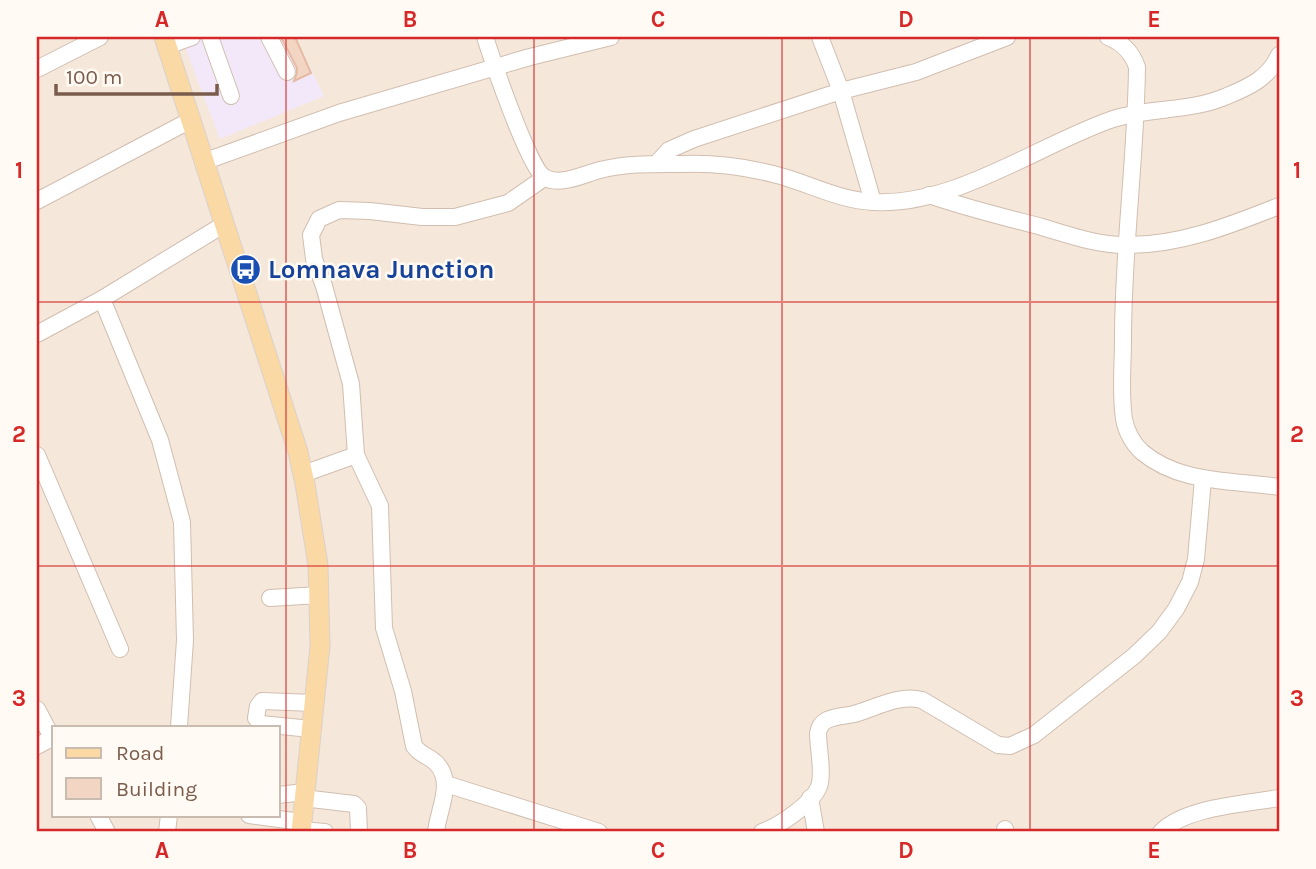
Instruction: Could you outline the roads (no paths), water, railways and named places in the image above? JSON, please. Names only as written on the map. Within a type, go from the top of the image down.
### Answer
[{"type":"main road","points":[[165,42],[303,474],[318,565],[320,646],[305,703],[292,795],[301,828]]},
{"type":"street","points":[[37,69],[100,37]]},
{"type":"street","points":[[165,42],[192,37]]},
{"type":"street","points":[[210,37],[231,96]]},
{"type":"street","points":[[269,37],[287,72]]},
{"type":"street","points":[[485,37],[527,152],[537,172],[544,178],[560,180],[611,168],[656,164],[714,164],[774,174],[831,193],[873,202],[896,202],[929,195],[1030,158],[1092,127],[1134,114],[1204,104],[1225,97],[1266,76],[1279,55]]},
{"type":"street","points":[[203,162],[339,113],[611,37]]},
{"type":"street","points":[[820,37],[841,91],[873,202]]},
{"type":"street","points":[[656,164],[677,145],[841,91],[916,72],[1007,37]]},
{"type":"street","points":[[1108,37],[1133,55],[1137,67],[1126,245],[1122,399],[1125,423],[1139,450],[1153,460],[1203,479],[1279,487]]},
{"type":"street","points":[[37,201],[190,121]]},
{"type":"street","points":[[436,832],[446,784],[442,770],[414,746],[403,691],[384,628],[380,506],[356,455],[354,400],[350,376],[314,260],[311,235],[319,219],[339,210],[455,217],[508,203],[544,178]]},
{"type":"street","points":[[929,195],[1087,240],[1126,245],[1177,240],[1213,231],[1279,206]]},
{"type":"street","points":[[37,334],[102,299],[223,225]]},
{"type":"street","points":[[102,299],[160,440],[174,484],[182,522],[186,640],[179,726]]},
{"type":"street","points":[[37,454],[120,649]]},
{"type":"street","points":[[303,474],[356,455]]},
{"type":"street","points":[[762,832],[777,825],[817,791],[820,781],[817,733],[820,726],[830,719],[852,715],[893,701],[915,698],[998,745],[1010,746],[1034,735],[1126,662],[1159,632],[1176,609],[1190,582],[1196,559],[1203,479]]},
{"type":"street","points":[[270,598],[318,595]]},
{"type":"street","points":[[302,728],[261,724],[256,718],[258,706],[262,701],[305,703]]},
{"type":"street","points":[[37,709],[52,737]]},
{"type":"street","points":[[446,784],[581,830],[598,832]]},
{"type":"street","points":[[280,819],[292,795],[354,804],[358,808],[359,832]]},
{"type":"street","points":[[810,798],[816,832]]},
{"type":"street","points":[[1161,832],[1189,816],[1216,808],[1279,798]]},
{"type":"street","points":[[98,816],[107,832]]},
{"type":"street","points":[[257,816],[280,819],[301,828],[325,832]]},
{"type":"place","name":"Lomnava Junction","points":[[245,269]]}]
